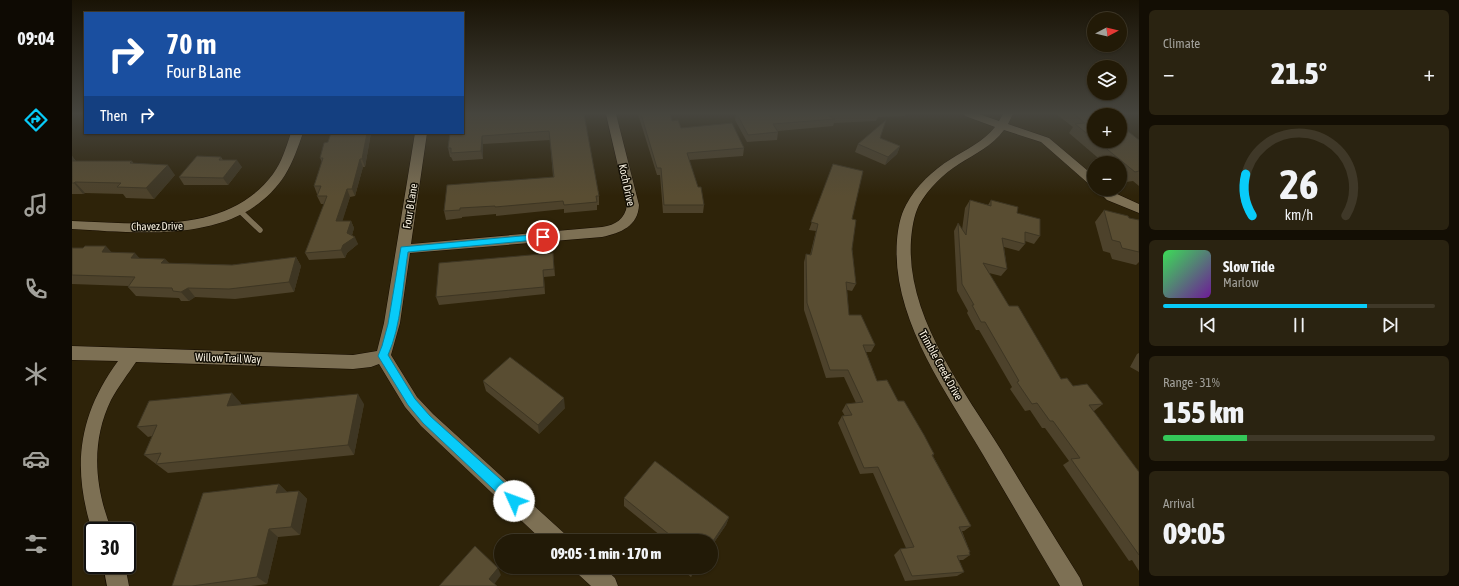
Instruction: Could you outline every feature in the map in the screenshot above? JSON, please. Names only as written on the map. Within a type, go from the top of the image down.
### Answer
[{"type":"street","name":"Chavez Drive","points":[[72,225],[167,227],[193,225],[218,219],[240,211],[254,201],[275,180],[282,170],[294,141]]},
{"type":"street","name":"Four B Lane","points":[[383,356],[392,324],[420,141]]},
{"type":"street","name":"Koch Drive","points":[[404,249],[602,232],[621,227],[630,219],[633,205],[617,141]]},
{"type":"street","name":"Trimble Creek Drive","points":[[987,141],[943,169],[932,178],[915,200],[905,228],[903,244],[905,280],[916,316],[929,347],[1072,586]]},
{"type":"street","points":[[1047,141],[1087,176]]},
{"type":"street","points":[[1111,196],[1133,207]]},
{"type":"street","name":"Willow Trail Way","points":[[72,353],[353,362],[371,360],[383,356]]},
{"type":"street","points":[[98,522],[87,484],[86,467],[88,446],[94,420],[101,402],[132,355]]},
{"type":"street","points":[[383,356],[411,402],[427,420],[550,534]]},
{"type":"street","points":[[116,574],[118,586]]},
{"type":"street","points":[[594,574],[607,586]]},
{"type":"lane","points":[[240,211],[260,230]]},
{"type":"building","points":[[365,141],[362,159],[360,159],[352,189],[347,189],[336,221],[351,221],[347,233],[355,237],[343,245],[341,250],[305,253],[327,196],[317,196],[321,186],[314,186],[323,158],[320,158],[324,143]]},
{"type":"building","points":[[449,141],[482,141],[481,151],[451,153],[451,148],[448,148]]},
{"type":"building","points":[[550,141],[589,141],[599,196],[596,196],[597,202],[564,205],[563,201],[495,207],[460,208],[460,210],[444,211],[447,185],[554,177]]},
{"type":"building","points":[[649,141],[741,141],[744,148],[687,153],[698,187],[701,187],[704,205],[664,205],[661,168],[657,168]]},
{"type":"building","points":[[861,141],[888,141],[900,146],[888,157],[858,144]]},
{"type":"building","points":[[1127,141],[1139,141],[1139,171],[1135,172],[1127,165],[1127,156],[1115,156],[1106,148],[1127,148]]},
{"type":"building","points":[[197,156],[221,157],[219,160],[237,160],[223,178],[179,177]]},
{"type":"building","points":[[72,161],[132,161],[130,163],[168,165],[146,188],[117,187],[121,183],[72,183]]},
{"type":"building","points":[[833,164],[863,171],[852,219],[856,220],[852,249],[856,284],[846,282],[849,315],[861,315],[875,345],[863,345],[877,381],[887,380],[898,401],[904,401],[924,435],[934,454],[932,455],[971,526],[959,527],[970,552],[970,555],[957,556],[964,572],[912,576],[900,549],[914,547],[878,467],[864,468],[842,416],[852,415],[846,404],[863,402],[848,370],[830,370],[807,303],[806,254],[811,255],[818,224],[811,222]]},
{"type":"building","points":[[970,200],[991,206],[991,200],[1018,207],[1017,213],[1040,219],[1040,236],[1025,232],[1025,244],[1002,238],[1007,269],[983,263],[1009,306],[1018,306],[1061,379],[1067,378],[1073,386],[1087,384],[1103,404],[1089,405],[1139,472],[1139,555],[1071,459],[1080,458],[1053,421],[1050,421],[1037,403],[1032,404],[1017,382],[1019,381],[985,322],[981,322],[972,305],[974,305],[962,284],[958,223],[966,235]]},
{"type":"building","points":[[1104,210],[1139,220],[1139,252],[1122,248],[1120,242],[1112,240]]},
{"type":"building","points":[[85,246],[106,246],[102,252],[135,253],[131,258],[165,259],[161,263],[232,265],[296,257],[289,282],[229,289],[188,288],[181,292],[173,291],[172,288],[128,287],[135,277],[72,275],[72,248],[83,248]]},
{"type":"building","points":[[553,253],[554,269],[543,270],[544,287],[436,297],[439,263]]},
{"type":"building","points":[[510,357],[564,398],[538,425],[483,381]]},
{"type":"building","points":[[232,393],[227,406],[358,394],[348,445],[156,464],[161,453],[144,455],[157,425],[137,427],[149,401]]},
{"type":"building","points":[[655,461],[729,517],[718,534],[669,534],[624,498]]},
{"type":"building","points":[[279,484],[276,493],[299,491],[291,527],[269,529],[257,577],[192,586],[172,586],[203,493]]},
{"type":"building","points":[[475,546],[494,564],[494,573],[489,579],[497,586],[439,586]]},
{"type":"route","points":[[514,501],[427,420],[411,402],[383,356],[392,324],[404,249],[543,237]]}]
